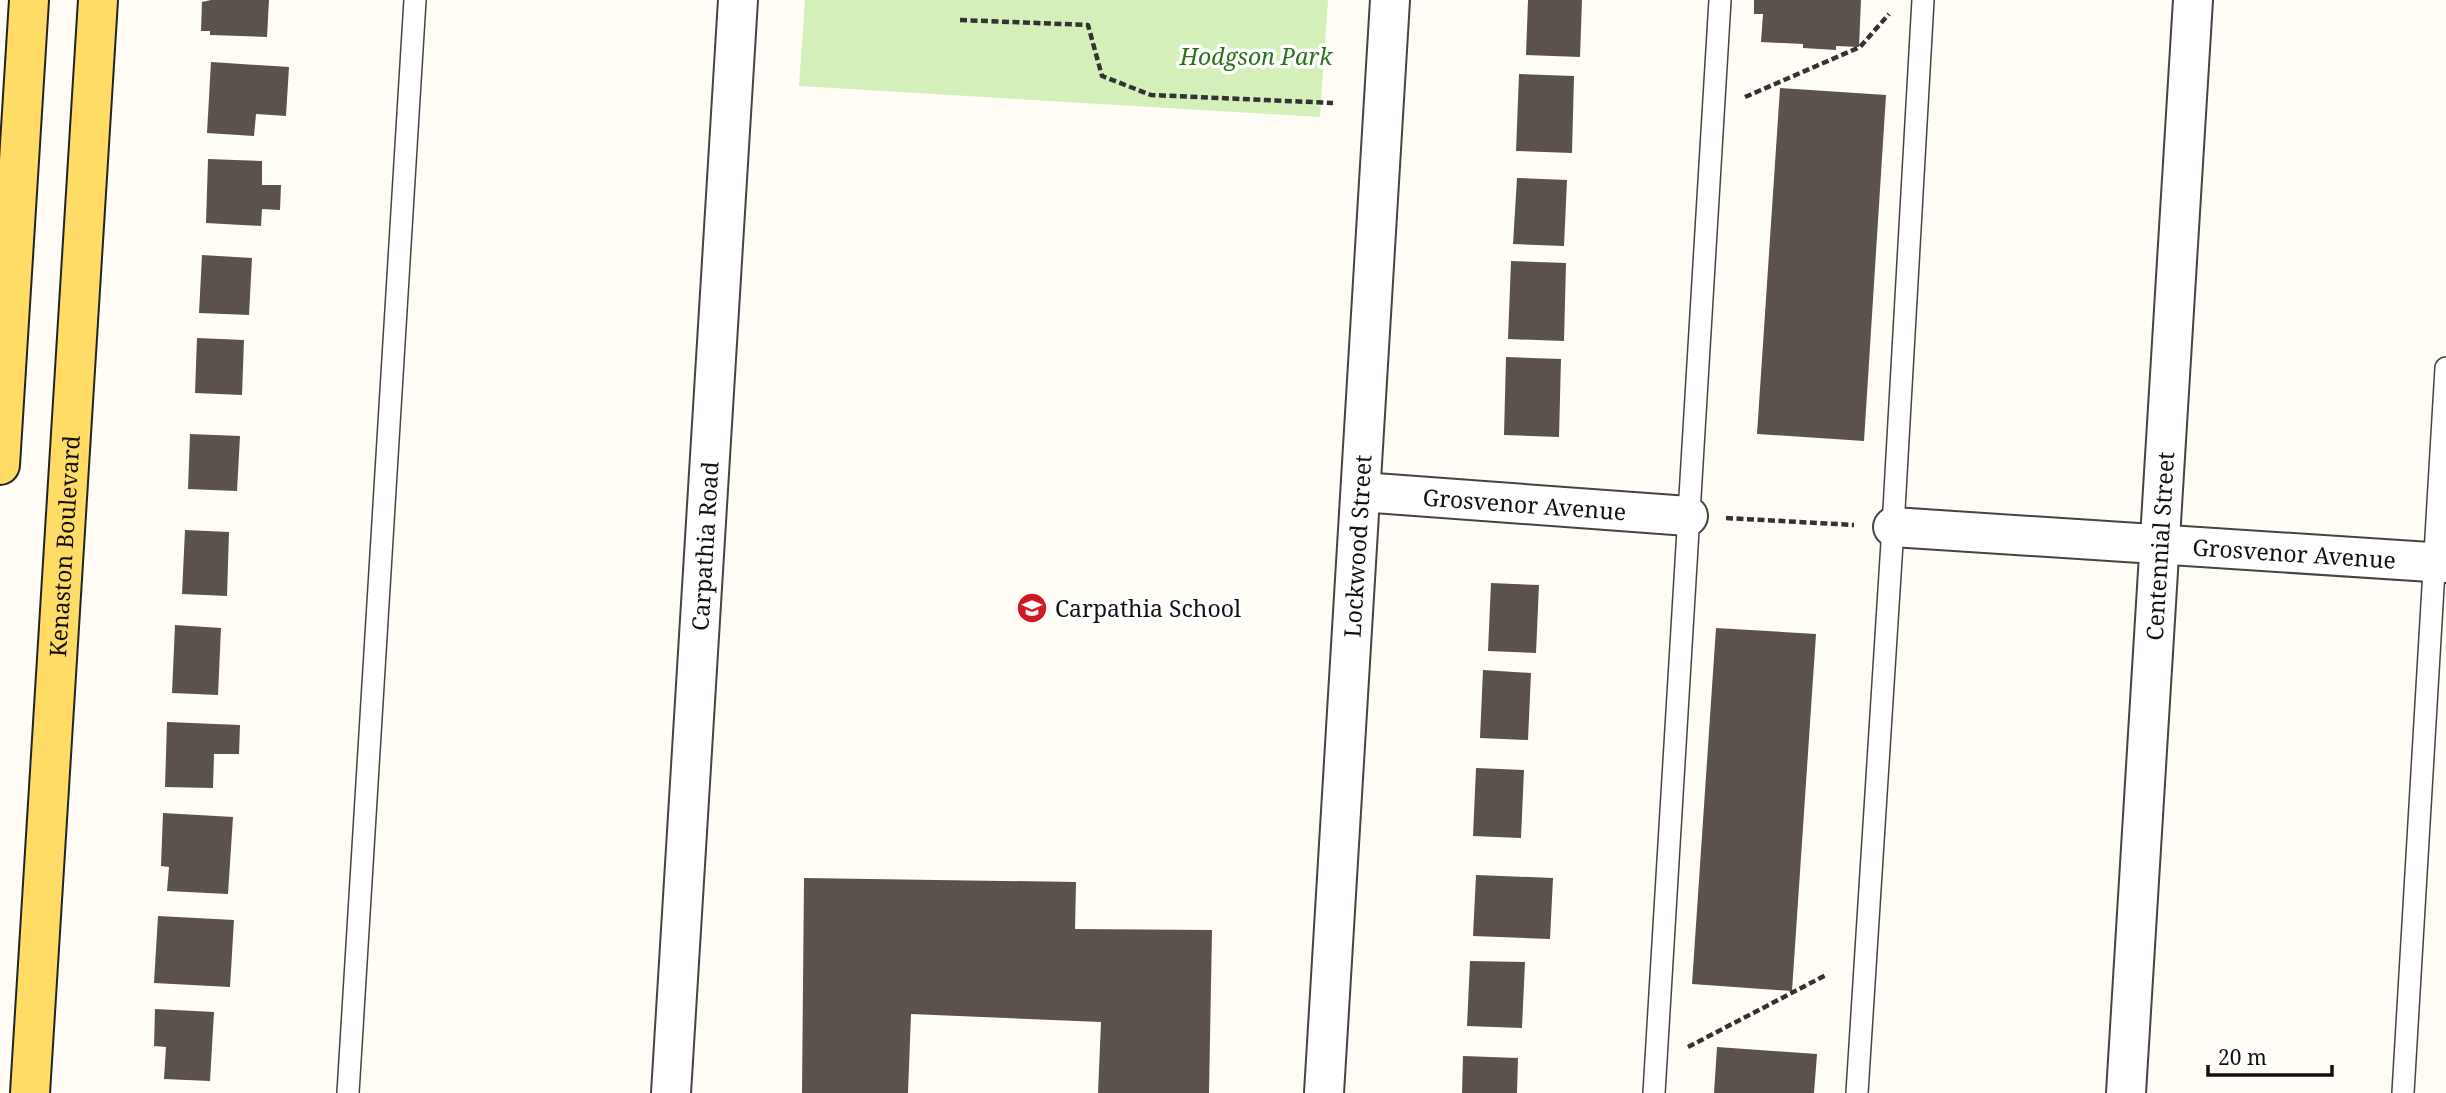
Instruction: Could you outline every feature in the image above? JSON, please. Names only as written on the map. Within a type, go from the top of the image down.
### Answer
[{"type":"main road","points":[[0,464],[29,0]]},
{"type":"main road","name":"Kenaston Boulevard","points":[[30,1093],[98,0]]},
{"type":"street","name":"Carpathia Road","points":[[671,1093],[738,0]]},
{"type":"street","name":"Lockwood Street","points":[[1324,1093],[1390,0]]},
{"type":"street","name":"Centennial Street","points":[[2126,1093],[2193,0]]},
{"type":"street","name":"Grosvenor Avenue","points":[[1361,492],[1688,516]]},
{"type":"street","name":"Grosvenor Avenue","points":[[1893,527],[2440,563]]},
{"type":"lane","points":[[348,1093],[415,0]]},
{"type":"lane","points":[[1654,1093],[1720,0]]},
{"type":"lane","points":[[1857,1093],[1923,0]]},
{"type":"lane","points":[[2403,1093],[2440,563],[2446,368]]},
{"type":"path","points":[[1745,97],[1860,47],[1889,13]]},
{"type":"path","points":[[960,20],[1088,25],[1102,76],[1151,95],[1332,103]]},
{"type":"path","points":[[1688,516],[1893,527]]},
{"type":"path","points":[[1687,1048],[1826,975]]},
{"type":"green space","name":"Hodgson Park","points":[[805,0],[1328,0],[1320,117],[799,86]]},
{"type":"building","points":[[269,0],[267,37],[210,35],[210,31],[201,31],[202,2]]},
{"type":"building","points":[[1528,0],[1582,0],[1580,57],[1526,55]]},
{"type":"building","points":[[1754,0],[1861,0],[1859,47],[1836,46],[1836,50],[1803,48],[1803,44],[1761,42],[1763,14],[1754,14]]},
{"type":"building","points":[[211,62],[289,67],[286,116],[256,114],[254,136],[207,133]]},
{"type":"building","points":[[1519,74],[1574,76],[1572,153],[1516,151]]},
{"type":"building","points":[[1780,88],[1886,95],[1864,441],[1757,434]]},
{"type":"building","points":[[208,159],[262,161],[262,185],[281,185],[280,210],[262,209],[261,226],[206,223]]},
{"type":"building","points":[[1517,178],[1567,180],[1564,246],[1513,244]]},
{"type":"building","points":[[202,255],[252,258],[249,315],[199,313]]},
{"type":"building","points":[[1511,261],[1566,263],[1564,341],[1508,339]]},
{"type":"building","points":[[197,338],[244,340],[242,395],[195,393]]},
{"type":"building","points":[[1506,357],[1561,359],[1559,437],[1504,435]]},
{"type":"building","points":[[190,434],[240,436],[237,491],[188,489]]},
{"type":"building","points":[[185,530],[229,532],[227,596],[182,594]]},
{"type":"building","points":[[1491,583],[1539,585],[1536,653],[1488,651]]},
{"type":"building","points":[[175,625],[221,628],[218,695],[172,693]]},
{"type":"building","points":[[1716,628],[1816,634],[1792,991],[1692,984]]},
{"type":"building","points":[[1483,670],[1531,673],[1528,740],[1480,738]]},
{"type":"building","points":[[167,722],[240,725],[239,754],[214,754],[213,788],[165,787]]},
{"type":"building","points":[[1476,768],[1524,770],[1521,838],[1473,836]]},
{"type":"building","points":[[163,813],[233,817],[228,894],[167,891],[169,867],[161,866]]},
{"type":"building","points":[[1476,875],[1553,878],[1550,939],[1473,936]]},
{"type":"building","points":[[804,878],[1076,882],[1075,929],[1212,930],[1209,1093],[1098,1093],[1101,1022],[911,1014],[908,1093],[802,1093]]},
{"type":"building","points":[[158,916],[234,920],[230,987],[154,983]]},
{"type":"building","points":[[1470,961],[1525,962],[1522,1028],[1467,1026]]},
{"type":"building","points":[[155,1009],[214,1012],[210,1081],[164,1079],[166,1047],[154,1046]]},
{"type":"building","points":[[1717,1047],[1817,1054],[1814,1093],[1714,1093]]},
{"type":"building","points":[[1463,1056],[1518,1058],[1517,1093],[1462,1093]]},
{"type":"place","name":"Carpathia School","points":[[1032,608]]}]
